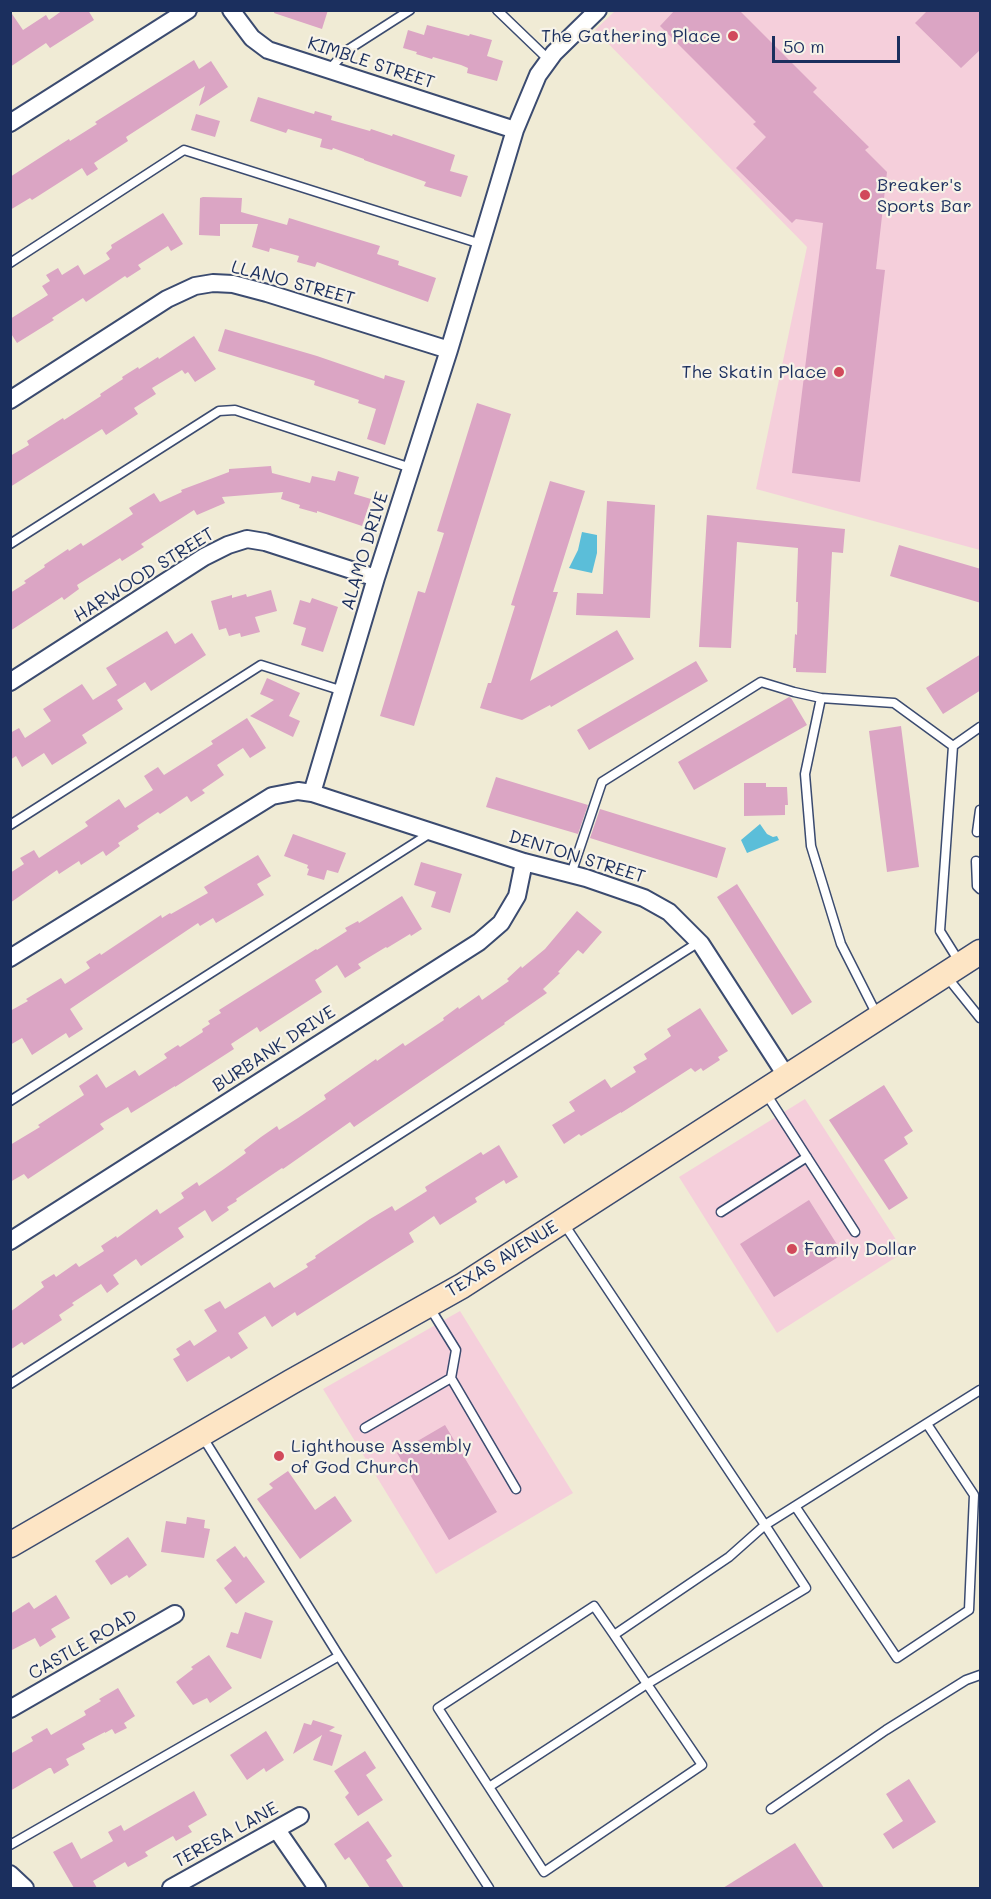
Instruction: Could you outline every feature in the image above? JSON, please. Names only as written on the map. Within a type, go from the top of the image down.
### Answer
[{"type":"street","points":[[10,123],[188,10]]},
{"type":"street","name":"KIMBLE STREET","points":[[231,10],[252,38],[268,50],[515,130]]},
{"type":"street","name":"ALAMO DRIVE","points":[[312,793],[515,130],[538,75],[549,60],[598,10]]},
{"type":"street","name":"LLANO STREET","points":[[10,400],[167,299],[195,286],[213,283],[233,284],[267,293],[449,350]]},
{"type":"street","name":"HARWOOD STREET","points":[[10,682],[204,557],[228,545],[248,539],[266,542],[376,578]]},
{"type":"street","points":[[10,958],[272,796],[298,791],[312,793]]},
{"type":"street","name":"DENTON STREET","points":[[312,793],[524,862],[571,874],[644,898],[669,912],[699,942],[787,1077]]},
{"type":"street","name":"BURBANK DRIVE","points":[[10,1240],[479,942],[501,923],[517,896],[524,862]]},
{"type":"street","name":"TEXAS AVENUE","points":[[10,1545],[462,1286],[962,964]]},
{"type":"street","name":"CASTLE ROAD","points":[[10,1709],[176,1614]]},
{"type":"street","name":"TERESA LANE","points":[[174,1888],[300,1816]]},
{"type":"street","points":[[276,1830],[317,1888]]},
{"type":"street","points":[[10,1874],[25,1888]]},
{"type":"lane","points":[[329,70],[346,51],[410,10]]},
{"type":"lane","points":[[496,10],[549,60]]},
{"type":"lane","points":[[10,262],[184,150],[481,244]]},
{"type":"lane","points":[[10,544],[219,411],[235,410],[411,468]]},
{"type":"lane","points":[[10,825],[261,664],[343,691]]},
{"type":"lane","points":[[571,874],[602,782],[761,682],[794,693],[821,698],[894,703],[953,746]]},
{"type":"lane","points":[[821,698],[805,774],[811,846],[841,944],[879,1017]]},
{"type":"lane","points":[[953,746],[981,727]]},
{"type":"lane","points":[[953,746],[940,931],[962,964],[981,1018]]},
{"type":"lane","points":[[977,832],[981,810]]},
{"type":"lane","points":[[10,1101],[432,832]]},
{"type":"lane","points":[[976,861],[977,886],[981,889]]},
{"type":"lane","points":[[10,1384],[699,942]]},
{"type":"lane","points":[[765,1092],[855,1232]]},
{"type":"lane","points":[[721,1212],[807,1157]]},
{"type":"lane","points":[[489,1787],[647,1684],[806,1588],[562,1222]]},
{"type":"lane","points":[[428,1305],[456,1350],[451,1378],[516,1490]]},
{"type":"lane","points":[[365,1428],[451,1378]]},
{"type":"lane","points":[[614,1635],[729,1557],[765,1526],[981,1390]]},
{"type":"lane","points":[[795,1506],[897,1658],[969,1610],[974,1496],[927,1424]]},
{"type":"lane","points":[[202,1436],[339,1656],[489,1888]]},
{"type":"lane","points":[[594,1606],[647,1684],[702,1765],[544,1872],[438,1708],[594,1606]]},
{"type":"lane","points":[[10,1845],[339,1656]]},
{"type":"lane","points":[[771,1809],[886,1730],[966,1680],[981,1676]]},
{"type":"shaded area","points":[[615,11],[980,11],[980,550],[756,489],[807,247],[595,30]]},
{"type":"shaded area","points":[[805,1099],[904,1252],[777,1333],[679,1177]]},
{"type":"shaded area","points":[[460,1311],[573,1493],[436,1574],[323,1389]]},
{"type":"water","points":[[582,532],[597,535],[597,553],[592,573],[569,568],[578,550]]},
{"type":"water","points":[[760,824],[767,834],[777,836],[779,840],[747,853],[741,840]]},
{"type":"building","points":[[63,10],[88,10],[94,20],[50,48],[46,43],[10,67],[10,11],[23,30],[46,15],[49,20]]},
{"type":"building","points":[[275,10],[328,10],[322,29],[274,13]]},
{"type":"building","points":[[675,10],[739,10],[817,88],[813,92],[869,147],[865,150],[887,172],[876,269],[885,270],[860,482],[792,473],[823,223],[796,219],[792,223],[736,168],[766,137],[753,124],[756,122],[660,26]]},
{"type":"building","points":[[928,10],[981,10],[981,49],[961,68],[915,23]]},
{"type":"building","points":[[427,25],[492,40],[487,56],[503,61],[497,81],[467,73],[468,68],[461,65],[433,57],[432,59],[403,48],[408,30],[424,35]]},
{"type":"building","points":[[194,60],[199,69],[211,61],[228,87],[199,106],[205,86],[126,137],[128,141],[94,163],[98,169],[87,176],[82,168],[32,200],[30,198],[10,210],[10,177],[97,124],[95,122]]},
{"type":"building","points":[[258,97],[314,114],[315,111],[332,116],[331,120],[392,136],[393,134],[455,155],[450,171],[468,176],[461,197],[424,186],[426,182],[333,148],[332,150],[320,147],[322,139],[288,129],[286,133],[250,121]]},
{"type":"building","points":[[196,114],[220,121],[215,137],[191,130]]},
{"type":"building","points":[[200,198],[242,198],[241,212],[287,225],[289,218],[380,246],[377,254],[399,261],[398,265],[436,278],[428,302],[317,262],[315,267],[297,262],[299,256],[270,248],[269,252],[252,247],[258,224],[220,224],[220,236],[199,235]]},
{"type":"building","points":[[163,213],[183,244],[171,251],[168,246],[138,265],[141,269],[127,278],[125,276],[86,302],[83,298],[52,318],[54,320],[17,343],[10,332],[10,319],[48,295],[42,286],[50,281],[46,275],[58,268],[62,275],[78,265],[84,275],[110,259],[106,253],[112,248],[111,245]]},
{"type":"building","points":[[225,329],[317,356],[384,379],[385,375],[405,381],[385,445],[367,439],[376,409],[358,403],[359,400],[314,385],[315,381],[218,351]]},
{"type":"building","points":[[194,336],[216,369],[195,382],[188,372],[185,374],[182,370],[152,388],[156,394],[134,408],[138,414],[106,435],[102,429],[10,487],[10,456],[29,445],[27,441],[101,396],[100,394],[123,379],[122,377],[158,357],[159,359]]},
{"type":"building","points":[[477,403],[511,414],[414,726],[380,716],[418,591],[425,593],[444,533],[437,531]]},
{"type":"building","points":[[271,466],[272,473],[310,483],[312,476],[335,481],[338,471],[359,477],[354,494],[371,499],[362,526],[317,511],[317,513],[299,508],[300,505],[281,499],[283,492],[222,497],[225,503],[197,515],[194,510],[141,544],[144,547],[122,561],[120,558],[77,585],[79,589],[64,600],[62,597],[10,631],[10,593],[68,549],[69,551],[81,543],[83,546],[133,514],[129,508],[154,493],[160,502],[182,492],[181,490],[229,472],[229,469]]},
{"type":"building","points":[[550,481],[585,491],[553,592],[558,592],[530,681],[617,630],[634,659],[551,707],[550,705],[522,720],[480,708],[488,683],[491,683],[515,606],[511,605]]},
{"type":"building","points":[[607,501],[655,505],[650,618],[576,615],[577,593],[603,594]]},
{"type":"building","points":[[707,515],[845,529],[843,553],[832,552],[826,673],[796,672],[796,668],[793,668],[795,634],[797,635],[798,548],[737,542],[731,648],[699,647]]},
{"type":"building","points":[[899,545],[981,569],[981,603],[890,576]]},
{"type":"building","points":[[271,590],[277,611],[255,617],[260,632],[241,637],[240,633],[229,636],[226,628],[219,630],[211,601],[232,595],[232,598],[246,594],[247,597]]},
{"type":"building","points":[[312,598],[338,607],[323,652],[301,645],[306,628],[293,624],[300,600],[310,603]]},
{"type":"building","points":[[167,631],[175,644],[192,633],[206,655],[151,691],[145,682],[117,700],[123,709],[82,735],[87,743],[52,765],[44,753],[22,767],[16,756],[10,760],[10,733],[19,728],[25,738],[51,721],[43,709],[82,684],[93,700],[117,685],[106,668]]},
{"type":"building","points":[[981,654],[981,690],[943,714],[926,688]]},
{"type":"building","points":[[696,661],[708,681],[589,750],[577,730]]},
{"type":"building","points":[[267,678],[300,693],[289,716],[300,721],[293,737],[250,716],[274,700],[260,694]]},
{"type":"building","points":[[789,697],[807,725],[694,790],[678,762]]},
{"type":"building","points":[[247,718],[266,748],[250,758],[243,748],[217,765],[224,775],[202,790],[205,793],[191,802],[187,796],[160,814],[158,812],[137,826],[139,829],[118,843],[120,846],[106,856],[103,851],[81,865],[79,861],[59,874],[57,870],[10,903],[10,873],[24,864],[20,858],[34,850],[39,858],[88,826],[85,822],[119,799],[125,808],[153,790],[144,776],[158,767],[164,775],[213,744],[211,741]]},
{"type":"building","points":[[901,726],[919,867],[887,872],[869,731]]},
{"type":"building","points":[[496,777],[588,805],[578,834],[486,807]]},
{"type":"building","points":[[744,783],[766,783],[766,787],[787,787],[788,805],[785,805],[785,815],[744,816]]},
{"type":"building","points":[[600,809],[726,848],[717,878],[590,838]]},
{"type":"building","points":[[293,834],[346,853],[338,873],[327,870],[324,880],[307,875],[308,865],[284,856]]},
{"type":"building","points":[[258,855],[271,876],[257,884],[264,895],[216,923],[213,918],[200,926],[198,923],[70,1009],[83,1029],[69,1038],[66,1033],[32,1055],[22,1038],[10,1045],[10,1011],[61,978],[65,984],[90,968],[86,962],[100,953],[101,955],[161,915],[162,918],[171,914],[208,893],[204,887]]},
{"type":"building","points":[[421,862],[462,874],[450,913],[431,907],[436,892],[414,885]]},
{"type":"building","points":[[737,884],[812,1002],[792,1015],[717,897]]},
{"type":"building","points":[[402,896],[422,929],[358,964],[361,968],[345,978],[337,965],[315,980],[322,992],[260,1032],[257,1027],[231,1044],[234,1049],[175,1087],[131,1113],[128,1107],[100,1124],[104,1129],[28,1179],[24,1174],[10,1182],[10,1145],[40,1127],[38,1125],[84,1095],[79,1086],[97,1074],[106,1088],[135,1070],[139,1076],[167,1058],[164,1054],[203,1032],[202,1029],[210,1024],[208,1021],[221,1013],[219,1010],[347,931],[345,928],[358,921],[359,923]]},
{"type":"building","points":[[577,911],[602,932],[583,954],[578,950],[558,972],[560,973],[543,989],[547,993],[354,1127],[350,1122],[236,1199],[237,1201],[227,1207],[229,1210],[212,1222],[205,1210],[178,1228],[184,1237],[141,1266],[136,1259],[113,1275],[119,1284],[107,1293],[101,1284],[72,1303],[74,1305],[59,1315],[62,1320],[24,1345],[22,1342],[10,1350],[10,1312],[44,1287],[41,1282],[54,1274],[56,1277],[76,1263],[79,1267],[104,1251],[101,1246],[116,1236],[117,1238],[157,1209],[160,1214],[184,1198],[181,1193],[197,1182],[199,1186],[224,1169],[246,1153],[244,1150],[277,1126],[279,1130],[326,1099],[324,1095],[376,1059],[377,1061],[403,1043],[405,1046],[444,1020],[443,1018],[458,1007],[459,1009],[479,995],[482,1000],[509,981],[507,979],[521,966],[522,968],[545,949]]},
{"type":"building","points":[[700,1008],[728,1051],[718,1057],[720,1060],[703,1071],[701,1068],[695,1072],[691,1068],[621,1113],[564,1144],[552,1125],[575,1111],[569,1102],[605,1079],[611,1088],[636,1072],[633,1067],[647,1059],[644,1054],[671,1036],[667,1029]]},
{"type":"building","points":[[884,1085],[913,1131],[904,1137],[908,1144],[884,1160],[908,1198],[889,1210],[829,1120]]},
{"type":"building","points":[[499,1145],[518,1177],[506,1184],[504,1180],[475,1198],[477,1202],[440,1225],[434,1216],[409,1233],[414,1242],[297,1316],[295,1312],[272,1327],[265,1316],[238,1333],[248,1348],[231,1359],[229,1356],[187,1382],[173,1359],[180,1355],[176,1349],[190,1340],[194,1346],[217,1331],[204,1310],[220,1301],[225,1309],[270,1282],[274,1288],[308,1267],[306,1264],[316,1258],[315,1256],[370,1219],[392,1206],[395,1211],[427,1191],[425,1187],[481,1152],[483,1155]]},
{"type":"building","name":"Family Dollar","points":[[809,1200],[843,1254],[774,1297],[740,1244]]},
{"type":"building","points":[[445,1425],[497,1512],[449,1540],[397,1453]]},
{"type":"building","points":[[288,1471],[315,1510],[335,1496],[352,1521],[300,1559],[257,1499],[273,1488],[269,1484]]},
{"type":"building","points":[[187,1517],[205,1520],[204,1528],[210,1529],[204,1558],[161,1552],[166,1521],[186,1524]]},
{"type":"building","points":[[128,1537],[147,1565],[129,1578],[127,1575],[111,1585],[95,1561]]},
{"type":"building","points":[[235,1546],[244,1558],[246,1556],[265,1582],[236,1604],[224,1588],[232,1581],[216,1560]]},
{"type":"building","points":[[56,1595],[70,1618],[51,1629],[56,1637],[40,1647],[35,1638],[10,1651],[10,1614],[29,1602],[34,1609]]},
{"type":"building","points":[[245,1612],[273,1621],[261,1659],[226,1647],[231,1632],[238,1634]]},
{"type":"building","points":[[209,1655],[232,1688],[210,1703],[207,1698],[193,1705],[176,1682],[193,1669],[191,1667]]},
{"type":"building","points":[[118,1688],[135,1716],[124,1723],[127,1728],[115,1734],[112,1729],[82,1744],[85,1749],[66,1759],[69,1765],[54,1774],[49,1768],[10,1791],[10,1754],[33,1741],[31,1737],[47,1728],[51,1735],[86,1715],[84,1711]]},
{"type":"building","points":[[313,1720],[335,1727],[329,1731],[342,1735],[332,1766],[313,1760],[322,1735],[293,1754],[304,1723],[311,1725]]},
{"type":"building","points":[[266,1731],[284,1760],[266,1772],[264,1768],[247,1780],[230,1755]]},
{"type":"building","points":[[365,1751],[376,1768],[366,1775],[383,1800],[358,1816],[345,1797],[349,1793],[334,1771]]},
{"type":"building","points":[[909,1779],[936,1822],[893,1849],[883,1834],[903,1821],[886,1794]]},
{"type":"building","points":[[194,1791],[207,1815],[188,1826],[192,1832],[176,1841],[173,1836],[145,1852],[148,1856],[128,1867],[125,1862],[93,1881],[97,1888],[74,1888],[53,1852],[72,1842],[81,1859],[113,1841],[108,1832],[121,1825],[124,1831]]},
{"type":"building","points":[[368,1821],[392,1856],[386,1860],[404,1888],[370,1888],[349,1857],[345,1860],[334,1844]]},
{"type":"building","points":[[795,1843],[824,1888],[723,1888]]},
{"type":"place","name":"The Gathering Place","points":[[733,36]]},
{"type":"place","name":"Breaker's Sports Bar","points":[[865,195]]},
{"type":"place","name":"The Skatin Place","points":[[839,372]]},
{"type":"place","name":"Family Dollar","points":[[792,1249]]},
{"type":"place","name":"Lighthouse Assembly of God Church","points":[[279,1456]]}]
